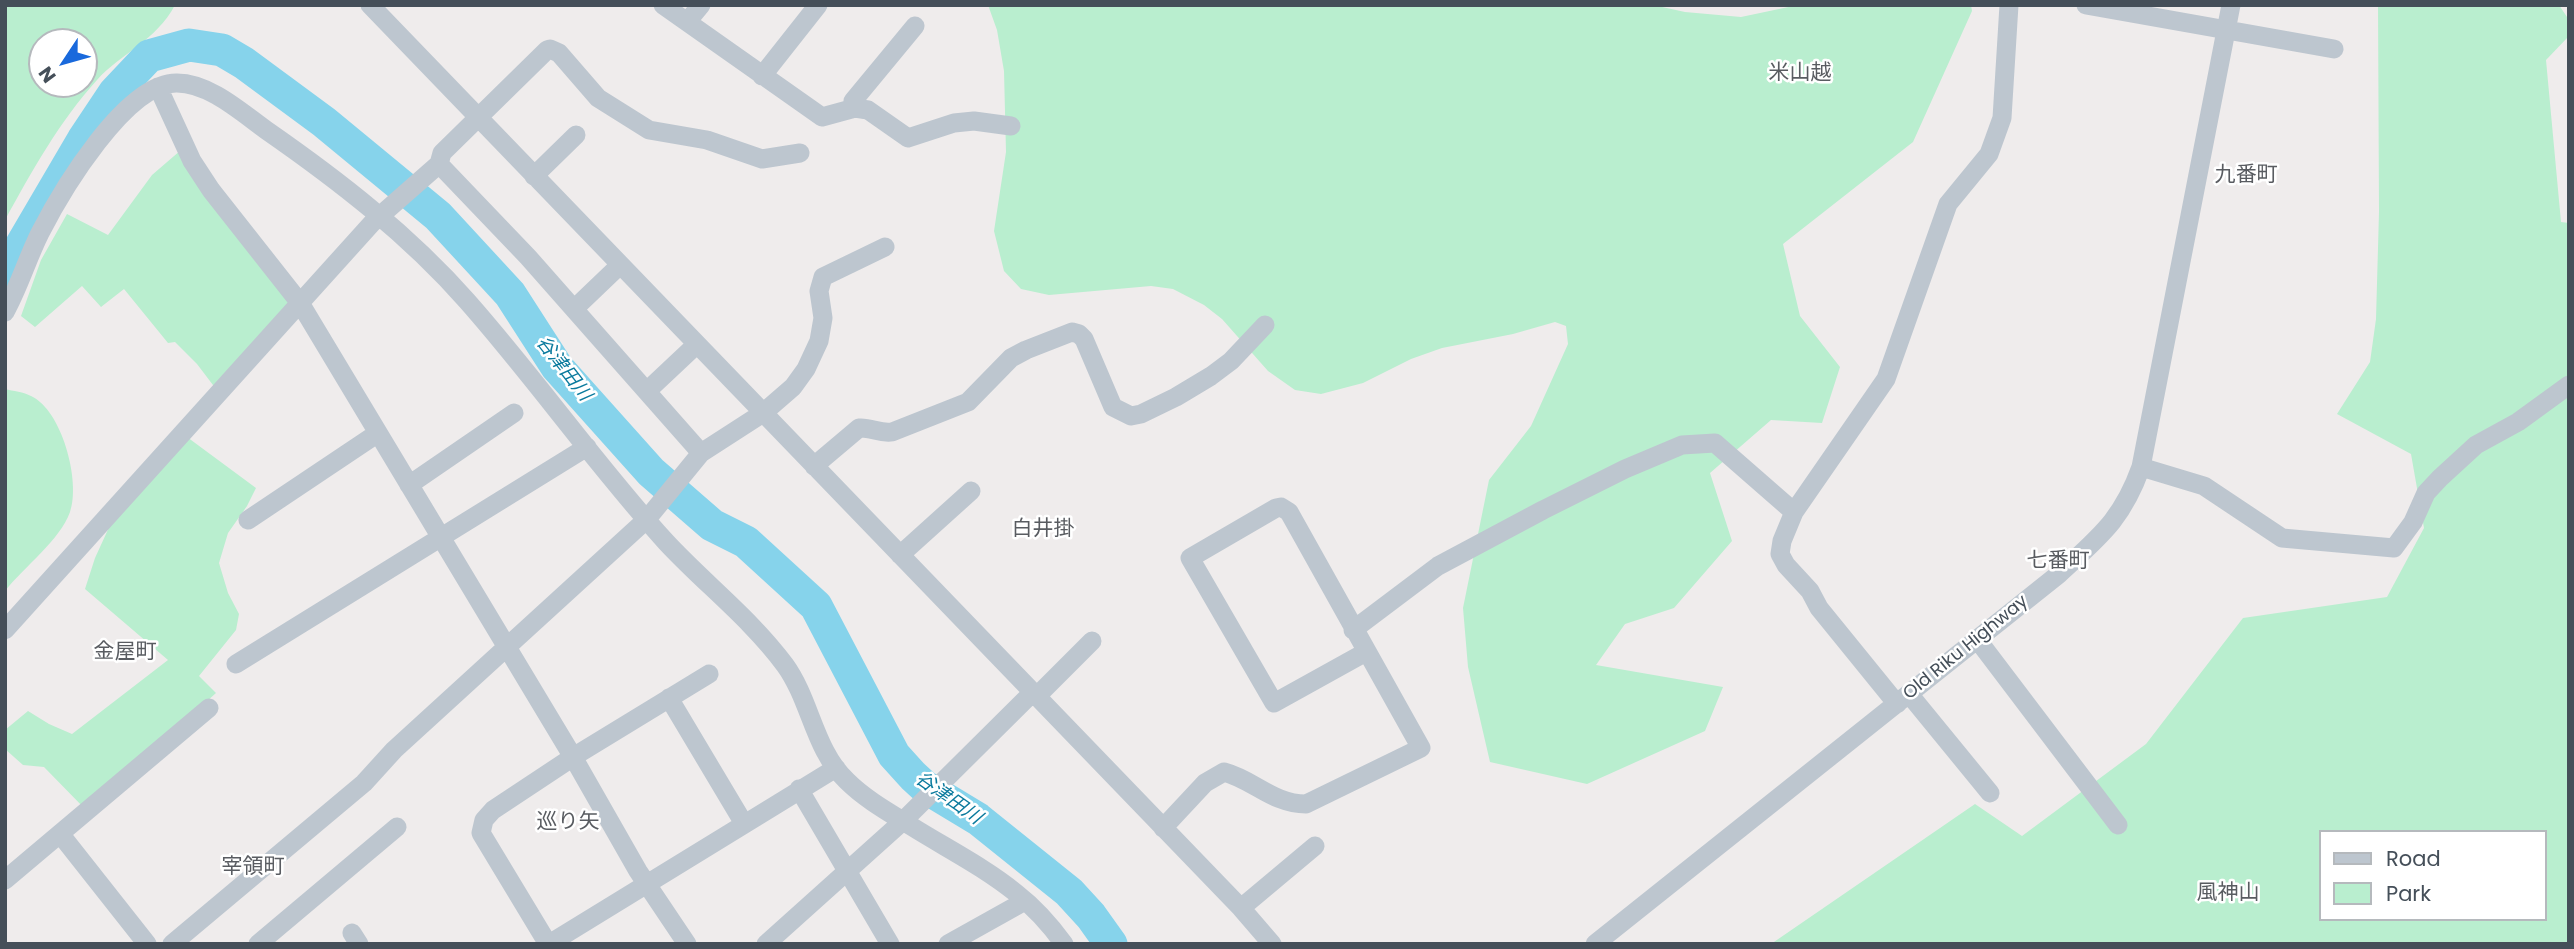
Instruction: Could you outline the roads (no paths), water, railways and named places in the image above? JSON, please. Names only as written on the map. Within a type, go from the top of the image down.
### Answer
[{"type":"street","points":[[370,5],[1241,908],[1272,944]]},
{"type":"street","points":[[663,5],[822,117],[855,108],[869,110],[908,138],[954,123],[974,121],[1011,126]]},
{"type":"street","points":[[687,22],[701,5]]},
{"type":"street","points":[[762,76],[818,5]]},
{"type":"street","points":[[1990,793],[1819,608],[1810,591],[1786,565],[1780,554],[1782,541],[1794,512],[1885,379],[1948,204],[1989,154],[2002,118],[2009,5]]},
{"type":"street","points":[[2086,5],[2334,49]]},
{"type":"street","name":"Old Riku Highway","points":[[1595,944],[2059,573],[2110,526],[2131,494],[2141,467],[2231,5]]},
{"type":"street","points":[[855,108],[853,101],[915,26]]},
{"type":"street","points":[[5,630],[373,222],[434,169],[442,153],[550,49],[559,52],[598,98],[649,130],[707,140],[762,159],[800,153]]},
{"type":"street","points":[[5,312],[40,233],[75,174],[131,104],[158,87],[177,83],[189,85],[229,104],[385,212],[465,298],[647,519],[786,667],[801,692],[822,747],[847,782],[1006,886],[1025,901],[1064,944]]},
{"type":"street","points":[[158,87],[180,138],[211,190],[300,303],[648,884],[687,944]]},
{"type":"street","points":[[534,176],[576,135]]},
{"type":"street","points":[[434,169],[574,309],[647,391],[697,459]]},
{"type":"street","points":[[172,944],[364,783],[394,750],[647,519],[697,459],[763,413],[793,387],[806,369],[821,329],[823,318],[819,291],[823,277],[884,247]]},
{"type":"street","points":[[574,309],[620,265]]},
{"type":"street","points":[[814,466],[859,428],[892,432],[968,402],[1012,358],[1072,332],[1084,339],[1113,407],[1131,416],[1176,397],[1211,376],[1231,361],[1265,325]]},
{"type":"street","points":[[647,391],[697,344]]},
{"type":"street","points":[[2141,467],[2204,486],[2282,538],[2394,548],[2413,522],[2426,493],[2440,478],[2476,445],[2518,422],[2569,385]]},
{"type":"street","points":[[409,485],[514,413]]},
{"type":"street","points":[[248,520],[378,433]]},
{"type":"street","points":[[1353,629],[1438,566],[1625,468],[1682,446],[1715,443],[1794,512]]},
{"type":"street","points":[[236,664],[587,447]]},
{"type":"street","points":[[900,555],[971,491]]},
{"type":"street","points":[[1163,828],[1205,783],[1224,772],[1235,775],[1275,799],[1291,804],[1306,804],[1421,748],[1289,512],[1281,507],[1190,558],[1273,703],[1366,652]]},
{"type":"street","points":[[1977,639],[2118,825]]},
{"type":"street","points":[[766,944],[903,821],[969,754],[1092,641]]},
{"type":"street","points":[[709,674],[573,757],[493,810],[484,820],[481,833],[548,944],[648,884],[743,822],[836,768]]},
{"type":"street","points":[[669,698],[743,822]]},
{"type":"street","points":[[5,880],[209,708]]},
{"type":"street","points":[[799,789],[890,944]]},
{"type":"street","points":[[258,944],[397,827]]},
{"type":"street","points":[[61,835],[147,944]]},
{"type":"street","points":[[1241,908],[1315,846]]},
{"type":"street","points":[[948,944],[1025,901]]},
{"type":"waterway","name":"谷津田川","points":[[5,273],[83,140],[115,92],[149,56],[189,45],[222,50],[244,63],[324,122],[438,216],[510,294],[557,367],[651,472],[712,525],[746,542],[816,606],[894,755],[913,776],[925,787],[978,819],[1069,892],[1111,944]]},
{"type":"district","name":"米山越","points":[[1800,74]]},
{"type":"district","name":"九番町","points":[[2246,176]]},
{"type":"district","name":"白井掛","points":[[1043,530]]},
{"type":"district","name":"七番町","points":[[2058,562]]},
{"type":"district","name":"金屋町","points":[[125,653]]},
{"type":"district","name":"巡り矢","points":[[568,823]]},
{"type":"district","name":"宰領町","points":[[253,868]]},
{"type":"district","name":"風神山","points":[[2228,894]]}]
